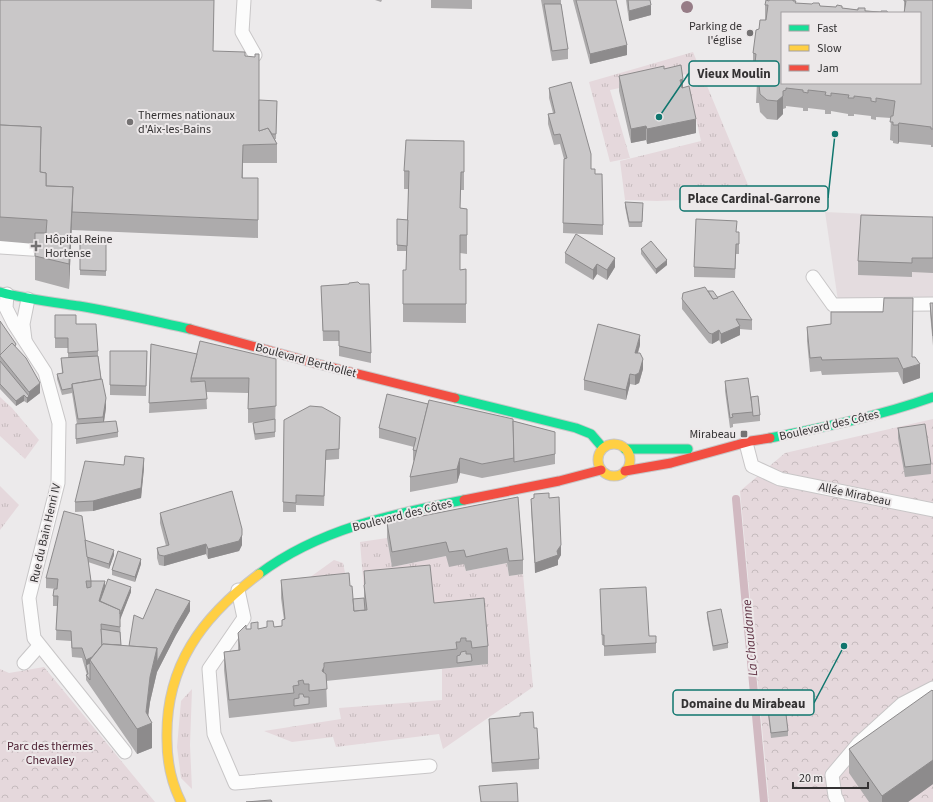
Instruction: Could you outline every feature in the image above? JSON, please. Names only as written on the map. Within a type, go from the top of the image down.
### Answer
[{"type":"main road","name":"Boulevard Berthollet","points":[[4,293],[28,299],[79,306],[136,317],[211,334],[318,364],[576,428],[591,434],[603,448]]},
{"type":"main road","name":"Boulevard des Côtes","points":[[181,802],[176,794],[167,758],[168,706],[175,676],[188,647],[206,622],[238,590],[278,561],[317,540],[356,525],[394,514],[570,479],[601,470],[607,475],[619,475],[625,471],[671,463],[746,442],[826,427],[908,406],[933,397]]},
{"type":"main road","name":"Boulevard des Côtes","points":[[603,448],[617,444],[625,449],[676,450],[724,448]]},
{"type":"main road","points":[[601,470],[598,461],[600,452],[603,448]]},
{"type":"main road","points":[[625,449],[628,453],[630,463],[625,471]]},
{"type":"lane","points":[[244,0],[242,32],[256,55]]},
{"type":"lane","points":[[0,247],[46,250]]},
{"type":"lane","points":[[813,277],[833,305],[933,304]]},
{"type":"lane","name":"Rue du Bain Henri IV","points":[[4,293],[6,308],[14,324],[45,372],[59,423],[58,483],[29,598],[34,638],[124,752]]},
{"type":"lane","points":[[26,341],[23,324],[28,299]]},
{"type":"lane","name":"Allée Mirabeau","points":[[746,442],[752,466],[778,478],[933,510]]},
{"type":"lane","points":[[238,590],[244,618],[209,669],[214,734],[236,783],[430,766]]},
{"type":"lane","points":[[24,663],[39,646]]},
{"type":"lane","points":[[838,802],[835,796],[832,775],[859,742],[902,704],[933,688]]},
{"type":"shaded area","points":[[825,212],[933,217],[933,300],[838,301]]},
{"type":"green space","points":[[693,52],[753,197],[657,201],[625,200],[620,161],[701,141],[686,74],[610,90],[630,158],[610,162],[589,82]]},
{"type":"green space","points":[[0,397],[12,408],[39,440],[25,459],[0,436]]},
{"type":"green space","points":[[933,419],[933,802],[769,802],[740,491],[785,453]]},
{"type":"green space","points":[[0,486],[19,505],[0,530]]},
{"type":"green space","points":[[387,538],[392,567],[446,556],[464,564],[466,571],[507,563],[509,576],[523,574],[533,687],[443,749],[439,734],[336,747],[333,737],[292,742],[264,731],[341,719],[339,708],[442,700],[442,669],[488,664],[364,590],[360,542]]},
{"type":"green space","points":[[334,560],[343,563],[349,592],[281,598]]},
{"type":"green space","name":"Parc des thermes Chevalley","points":[[44,667],[155,802],[0,802],[0,669],[9,673]]},
{"type":"green space","points":[[192,689],[190,745],[192,789],[181,778],[177,747],[181,701]]},
{"type":"building","name":"Thermes nationaux d'Aix-les-Bains","points":[[0,0],[214,0],[213,51],[245,52],[245,56],[255,57],[255,54],[259,54],[259,131],[268,128],[277,144],[243,145],[242,178],[258,178],[258,220],[72,212],[73,187],[46,186],[46,173],[40,172],[41,127],[0,125]]},
{"type":"building","points":[[576,0],[616,0],[627,45],[590,54]]},
{"type":"building","points":[[628,0],[650,0],[651,5],[629,11]]},
{"type":"building","points":[[766,0],[793,0],[796,1],[795,3],[819,3],[820,6],[836,7],[837,5],[842,6],[842,8],[858,10],[858,8],[865,8],[865,11],[881,12],[781,12],[781,84],[921,84],[921,12],[904,12],[906,1],[904,0],[933,0],[933,129],[931,129],[931,127],[899,123],[898,125],[893,125],[893,122],[890,122],[891,116],[893,116],[895,101],[876,98],[876,102],[871,101],[871,98],[854,96],[854,98],[848,98],[849,95],[831,93],[831,96],[825,95],[826,92],[808,90],[808,93],[803,92],[803,90],[786,88],[786,90],[783,91],[783,96],[777,101],[767,100],[760,94],[759,85],[756,85],[757,79],[759,79],[762,64],[755,63],[756,54],[753,53],[756,30],[759,29],[760,20],[766,20],[768,5],[765,5]]},
{"type":"building","points":[[544,4],[561,4],[568,49],[552,51]]},
{"type":"building","points":[[681,65],[683,79],[680,80],[682,88],[689,86],[696,119],[647,129],[646,126],[631,129],[619,76],[664,66],[664,69]]},
{"type":"building","points":[[571,82],[591,154],[591,169],[595,169],[595,174],[602,174],[603,225],[563,223],[564,159],[567,158],[560,134],[554,135],[548,114],[555,113],[549,88]]},
{"type":"building","points":[[259,100],[277,101],[276,134],[272,134],[268,128],[259,131]]},
{"type":"building","points":[[0,125],[41,127],[40,172],[46,173],[46,186],[73,187],[69,264],[35,256],[35,233],[46,233],[47,220],[0,217]]},
{"type":"building","points":[[406,140],[464,141],[464,172],[461,172],[460,208],[467,209],[467,235],[460,235],[460,270],[466,269],[466,304],[403,304],[403,270],[406,270],[409,171],[404,171]]},
{"type":"building","points":[[625,202],[643,203],[642,222],[629,222]]},
{"type":"building","points":[[861,215],[933,217],[933,258],[912,258],[912,263],[858,261]]},
{"type":"building","points":[[397,219],[408,220],[407,246],[397,245]]},
{"type":"building","points":[[696,219],[737,221],[736,232],[739,232],[739,244],[736,244],[735,269],[694,267]]},
{"type":"building","points":[[576,234],[615,258],[607,270],[597,264],[593,270],[565,253]]},
{"type":"building","points":[[651,241],[667,260],[656,269],[641,249]]},
{"type":"building","points":[[106,242],[106,271],[80,270],[80,244]]},
{"type":"building","points":[[358,282],[360,284],[369,284],[371,353],[339,346],[339,331],[323,331],[321,286]]},
{"type":"building","points":[[705,287],[713,299],[733,291],[752,320],[736,319],[740,326],[721,334],[719,330],[712,334],[709,333],[682,299],[683,293]]},
{"type":"building","points":[[708,291],[713,291],[718,298],[713,299]]},
{"type":"building","points":[[884,298],[913,298],[912,357],[915,357],[920,364],[903,369],[898,358],[822,360],[821,357],[810,358],[807,327],[831,324],[831,312],[883,312]]},
{"type":"building","points":[[930,303],[933,303],[933,336]]},
{"type":"building","points":[[55,315],[76,315],[76,324],[96,324],[98,351],[68,353],[68,338],[55,338]]},
{"type":"building","points":[[0,321],[16,344],[15,346],[12,343],[0,355]]},
{"type":"building","points":[[598,324],[640,335],[635,353],[640,353],[643,359],[639,373],[635,375],[630,374],[626,390],[584,380]]},
{"type":"building","points":[[200,341],[276,359],[276,406],[248,409],[249,378],[191,378]]},
{"type":"building","points":[[12,343],[26,358],[40,383],[29,392],[0,356]]},
{"type":"building","points":[[151,344],[197,354],[191,382],[205,381],[207,399],[149,403]]},
{"type":"building","points":[[110,351],[147,351],[146,386],[110,385]]},
{"type":"building","points":[[98,356],[101,379],[72,384],[72,388],[62,390],[57,374],[63,373],[61,358]]},
{"type":"building","points":[[0,361],[29,396],[27,398],[24,395],[16,401],[0,384]]},
{"type":"building","points":[[748,378],[753,412],[732,414],[733,417],[730,418],[725,381]]},
{"type":"building","points":[[102,379],[106,398],[103,417],[78,419],[72,384]]},
{"type":"building","points":[[387,394],[428,404],[417,451],[413,450],[416,438],[379,428]]},
{"type":"building","points":[[758,396],[760,415],[753,416],[751,397]]},
{"type":"building","points":[[429,400],[513,419],[514,458],[482,464],[460,458],[457,469],[410,477]]},
{"type":"building","points":[[310,406],[322,407],[340,417],[339,449],[326,450],[324,496],[296,495],[296,503],[283,502],[284,420]]},
{"type":"building","points":[[275,419],[275,432],[255,434],[253,423]]},
{"type":"building","points":[[116,421],[118,432],[76,439],[76,424]]},
{"type":"building","points":[[513,421],[555,432],[555,454],[514,462]]},
{"type":"building","points":[[925,424],[931,464],[905,467],[898,428]]},
{"type":"building","points":[[125,456],[144,458],[141,488],[93,501],[75,502],[85,461],[124,465]]},
{"type":"building","points":[[232,491],[242,529],[242,535],[239,541],[208,549],[206,544],[164,556],[159,555],[157,548],[169,545],[160,513]]},
{"type":"building","points":[[549,493],[549,498],[559,497],[561,545],[557,551],[558,555],[535,563],[531,499],[534,498],[534,494]]},
{"type":"building","points":[[518,497],[523,560],[509,561],[507,548],[466,557],[464,550],[449,552],[446,542],[392,552],[387,523]]},
{"type":"building","points":[[64,511],[82,516],[91,581],[105,581],[99,601],[120,610],[120,627],[101,624],[102,645],[92,657],[86,660],[82,648],[72,648],[71,631],[56,630],[58,596],[53,596],[54,589],[57,589],[58,579],[46,578]],"holes":[[[86,581],[91,581],[91,587],[87,588]]]},
{"type":"building","points":[[85,540],[114,550],[109,564],[87,557]]},
{"type":"building","points":[[118,551],[141,559],[135,577],[112,570]]},
{"type":"building","points":[[430,565],[434,603],[484,598],[488,646],[472,648],[471,641],[466,641],[466,638],[461,638],[460,642],[456,642],[457,649],[324,663],[322,671],[326,674],[327,689],[309,691],[309,684],[304,684],[303,680],[298,681],[299,685],[293,686],[294,693],[229,700],[224,652],[240,650],[238,633],[246,625],[246,629],[251,629],[251,623],[258,622],[258,629],[267,627],[267,621],[273,621],[274,627],[282,626],[282,620],[285,619],[281,580],[349,573],[350,586],[352,586],[354,611],[367,610],[364,571]]},
{"type":"building","points":[[108,579],[131,587],[120,614],[120,610],[100,601]]},
{"type":"building","points":[[646,587],[649,636],[656,636],[656,643],[604,646],[604,635],[602,635],[600,589]]},
{"type":"building","points":[[156,589],[190,601],[157,662],[157,648],[129,646],[134,615],[143,619]]},
{"type":"building","points":[[364,598],[365,610],[354,611],[353,599]]},
{"type":"building","points":[[721,609],[728,643],[713,646],[707,612]]},
{"type":"building","points":[[101,629],[120,632],[121,645],[102,645]]},
{"type":"building","points":[[103,644],[157,648],[150,677],[146,712],[152,723],[137,729],[90,660]]},
{"type":"building","points":[[466,651],[466,654],[471,654],[472,661],[457,663],[457,656],[460,655],[461,652]]},
{"type":"building","points":[[90,663],[90,680],[86,675],[88,674],[86,665]]},
{"type":"building","points":[[932,690],[933,760],[882,796],[849,749]]},
{"type":"building","points":[[299,694],[303,694],[304,697],[309,697],[309,704],[294,706],[294,699],[299,698]]},
{"type":"building","points":[[785,706],[788,731],[771,733],[768,709]]},
{"type":"building","points":[[533,712],[534,728],[537,728],[539,759],[492,763],[489,719],[520,716],[520,713]]},
{"type":"building","points":[[517,783],[518,802],[481,802],[479,786]]},
{"type":"building","points":[[271,800],[272,802],[246,802]]},
{"type":"waterway","name":"La Chaudanne","points":[[736,499],[764,802]]},
{"type":"traffic: fast","points":[[0,292],[107,311],[190,329]]},
{"type":"traffic: fast","points":[[770,438],[873,415],[933,397]]},
{"type":"traffic: fast","points":[[455,398],[576,428],[591,434],[603,448]]},
{"type":"traffic: fast","points":[[625,449],[688,449]]},
{"type":"traffic: fast","points":[[259,574],[282,558],[306,545],[357,525],[410,511],[464,500]]},
{"type":"traffic: slow","points":[[611,444],[617,444],[627,451],[630,460],[629,466],[623,473],[617,476],[611,476],[601,469],[598,463],[598,457],[605,447],[611,444]]},
{"type":"traffic: slow","points":[[181,802],[170,772],[167,740],[168,713],[180,666],[191,645],[204,626],[239,590],[259,574]]},
{"type":"traffic: jam","points":[[190,329],[318,364],[455,398]]},
{"type":"traffic: jam","points":[[625,471],[671,463],[751,441],[770,438]]},
{"type":"traffic: jam","points":[[464,500],[559,481],[601,470]]},
{"type":"place","name":"Parking de l'église","points":[[750,33]]},
{"type":"place","name":"Vieux Moulin","points":[[659,117]]},
{"type":"place","name":"Thermes nationaux d'Aix-les-Bains","points":[[130,122]]},
{"type":"place","name":"Place Cardinal-Garrone","points":[[835,134]]},
{"type":"place","name":"Hôpital Reine Hortense","points":[[36,246]]},
{"type":"place","name":"Mirabeau","points":[[744,434]]},
{"type":"place","name":"Domaine du Mirabeau","points":[[844,646]]}]
